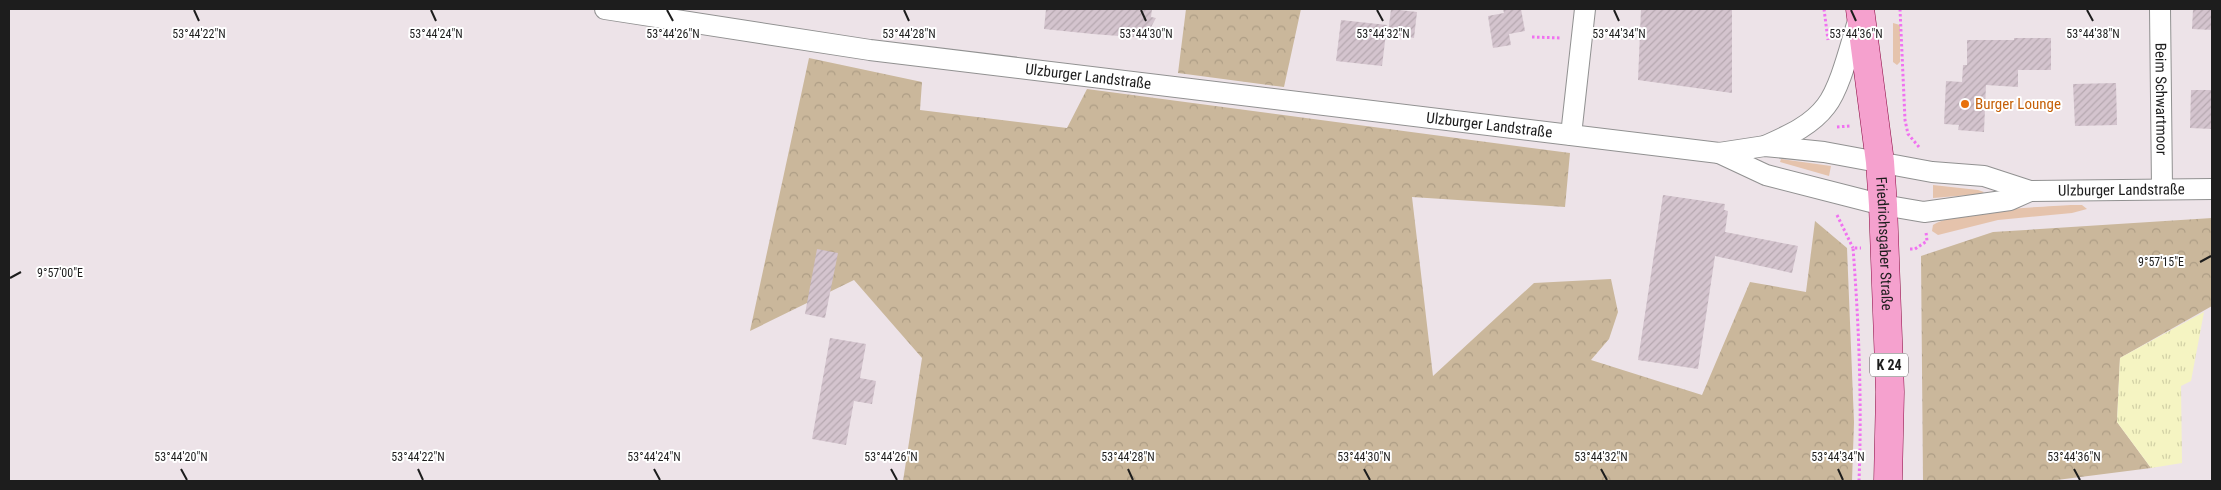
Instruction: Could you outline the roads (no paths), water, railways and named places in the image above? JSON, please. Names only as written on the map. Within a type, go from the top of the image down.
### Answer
[{"type":"main road","name":"Friedrichsgaber Straße","points":[[1860,11],[1880,162],[1883,205],[1890,392],[1888,481]]},
{"type":"street","name":"Ulzburger Landstraße","points":[[605,9],[870,50],[1719,154],[1765,146],[1801,129],[1828,104],[1860,11]]},
{"type":"street","name":"Ulzburger Landstraße","points":[[1571,135],[1585,9]]},
{"type":"street","name":"Beim Schwartmoor","points":[[2160,9],[2162,188]]},
{"type":"street","name":"Ulzburger Landstraße","points":[[1765,146],[1824,152],[1925,171],[1984,176],[2030,191],[2162,188],[2212,189]]},
{"type":"street","name":"Ulzburger Landstraße","points":[[1719,154],[1766,176],[1883,205],[1924,212],[2010,200],[2030,191]]},
{"type":"place","name":"Burger Lounge","points":[[1965,104]]}]
